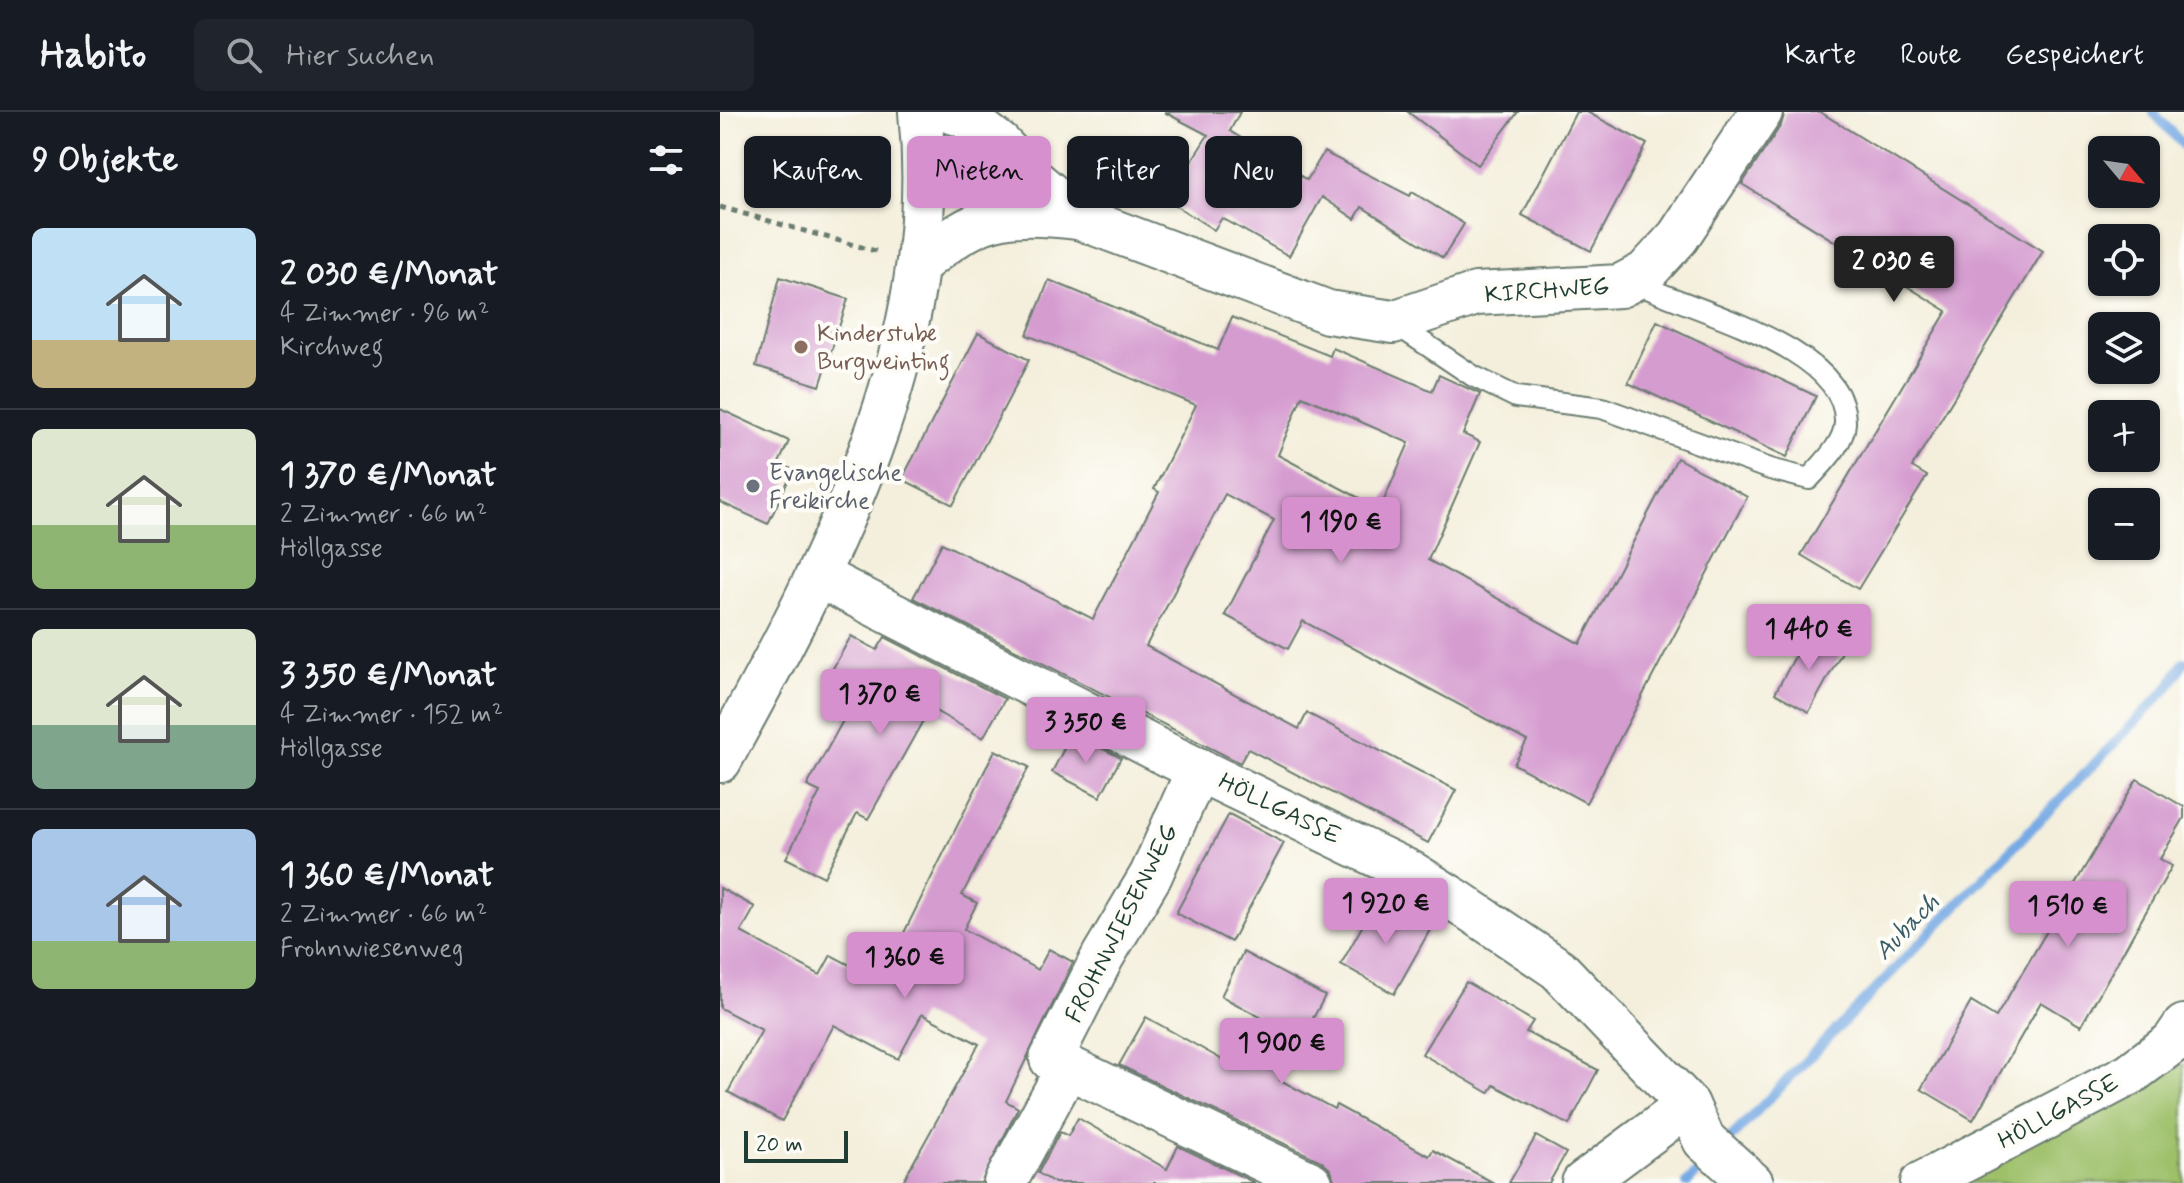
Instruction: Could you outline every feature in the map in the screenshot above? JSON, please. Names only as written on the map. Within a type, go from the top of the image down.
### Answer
[{"type":"street","points":[[720,761],[818,576],[870,454],[897,371],[919,264],[925,154],[920,112]]},
{"type":"street","name":"KIRCHWEG","points":[[951,112],[964,116],[1000,144],[1034,180],[1079,218]]},
{"type":"street","name":"KIRCHWEG","points":[[919,264],[949,239],[981,220],[1019,212],[1079,218],[1328,312],[1393,322],[1476,294],[1620,286],[1645,273],[1678,237],[1761,112]]},
{"type":"street","name":"HÖLLGASSE","points":[[818,576],[1198,769],[1412,873],[1558,969],[1744,1175]]},
{"type":"street","name":"FROHNWIESENWEG","points":[[1068,1067],[1051,1059],[1103,956],[1151,875],[1198,769]]},
{"type":"street","name":"HÖLLGASSE","points":[[1922,1183],[2130,1074],[2173,1042],[2184,1026]]},
{"type":"street","points":[[1005,1183],[1068,1067],[1311,1183]]},
{"type":"street","points":[[1583,1183],[1696,1122]]},
{"type":"lane","points":[[1393,322],[1473,376],[1516,397],[1602,408],[1770,469],[1809,479],[1835,449],[1845,424],[1838,389],[1809,361],[1748,328],[1661,296],[1630,280]]},
{"type":"path","points":[[720,207],[919,264]]},
{"type":"green space","points":[[2184,1064],[2184,1183],[1946,1183]]},
{"type":"building","points":[[1164,112],[1240,112],[1230,131],[1238,136],[1208,135]]},
{"type":"building","points":[[1408,112],[1518,112],[1478,165]]},
{"type":"building","points":[[1576,112],[1587,112],[1647,144],[1591,251],[1522,215]]},
{"type":"building","points":[[1785,112],[1820,112],[2043,251],[1912,467],[1927,476],[1858,589],[1801,555],[1947,311],[1742,184],[1781,125]]},
{"type":"building","points":[[1205,140],[1205,208],[1302,208],[1302,177],[1307,180],[1324,152],[1410,196],[1412,192],[1464,224],[1443,258],[1362,207],[1355,219],[1322,197],[1289,256],[1222,218],[1214,230],[1180,208],[1189,208],[1189,165]]},
{"type":"building","points":[[780,277],[848,299],[820,386],[756,366]]},
{"type":"building","points":[[1049,280],[1218,350],[1232,317],[1330,356],[1333,348],[1432,391],[1439,375],[1480,394],[1463,434],[1480,442],[1428,560],[1580,644],[1677,458],[1747,497],[1586,803],[1514,764],[1527,741],[1303,621],[1288,649],[1225,615],[1274,520],[1225,494],[1146,646],[1299,729],[1307,713],[1456,790],[1428,843],[1248,749],[1240,763],[913,598],[942,543],[1093,619],[1159,492],[1154,489],[1196,405],[1027,335]],"holes":[[[1302,396],[1409,443],[1380,509],[1278,455]]]},
{"type":"building","points":[[1657,321],[1816,396],[1787,457],[1628,383]]},
{"type":"building","points":[[978,333],[1029,360],[953,505],[902,479]]},
{"type":"building","name":"Evangelische Freikirche","points":[[720,409],[789,441],[779,463],[793,470],[768,524],[720,502]]},
{"type":"building","points":[[1809,631],[1843,650],[1809,712],[1775,693]]},
{"type":"building","points":[[851,636],[877,650],[885,637],[1005,699],[983,738],[930,708],[868,819],[857,813],[824,877],[786,858],[820,792],[807,786],[862,686],[832,670]]},
{"type":"building","points":[[1072,733],[1121,758],[1100,797],[1052,772]]},
{"type":"building","points":[[995,750],[1029,767],[962,895],[977,903],[964,929],[1038,970],[1049,949],[1073,962],[1006,1101],[1018,1108],[981,1183],[902,1183],[979,1044],[922,1014],[898,1059],[834,1025],[782,1121],[728,1092],[762,1030],[720,1008],[720,888],[755,907],[741,932],[820,975],[831,955],[880,981]]},
{"type":"building","points":[[2137,779],[2184,807],[2184,818],[2160,859],[2172,866],[2081,1026],[2041,1002],[1973,1120],[1921,1089],[1971,1002],[1996,1017]]},
{"type":"building","points":[[1229,814],[1284,843],[1231,942],[1176,913]]},
{"type":"building","points":[[1378,898],[1431,928],[1394,994],[1341,964]]},
{"type":"building","points":[[1243,952],[1325,996],[1280,1080],[1334,1109],[1336,1105],[1429,1156],[1433,1150],[1494,1183],[1335,1183],[1331,1170],[1321,1161],[1119,1065],[1146,1017],[1235,1067],[1262,1018],[1221,996]]},
{"type":"building","points":[[1466,982],[1533,1021],[1526,1032],[1598,1070],[1569,1125],[1494,1085],[1489,1093],[1422,1054]]},
{"type":"building","points":[[1078,1118],[1167,1169],[1178,1146],[1255,1183],[1055,1183],[1038,1173],[1060,1132],[1068,1136]]},
{"type":"building","points":[[1536,1136],[1566,1153],[1549,1183],[1509,1183]]},
{"type":"waterway","name":"Aubach","points":[[2153,112],[2184,146]]},
{"type":"waterway","name":"Aubach","points":[[1723,1146],[2169,687],[2184,662]]},
{"type":"waterway","name":"Aubach","points":[[1687,1183],[1712,1158]]},
{"type":"place","name":"Kinderstube Burgweinting","points":[[801,347]]},
{"type":"place","name":"Evangelische Freikirche","points":[[753,486]]}]
